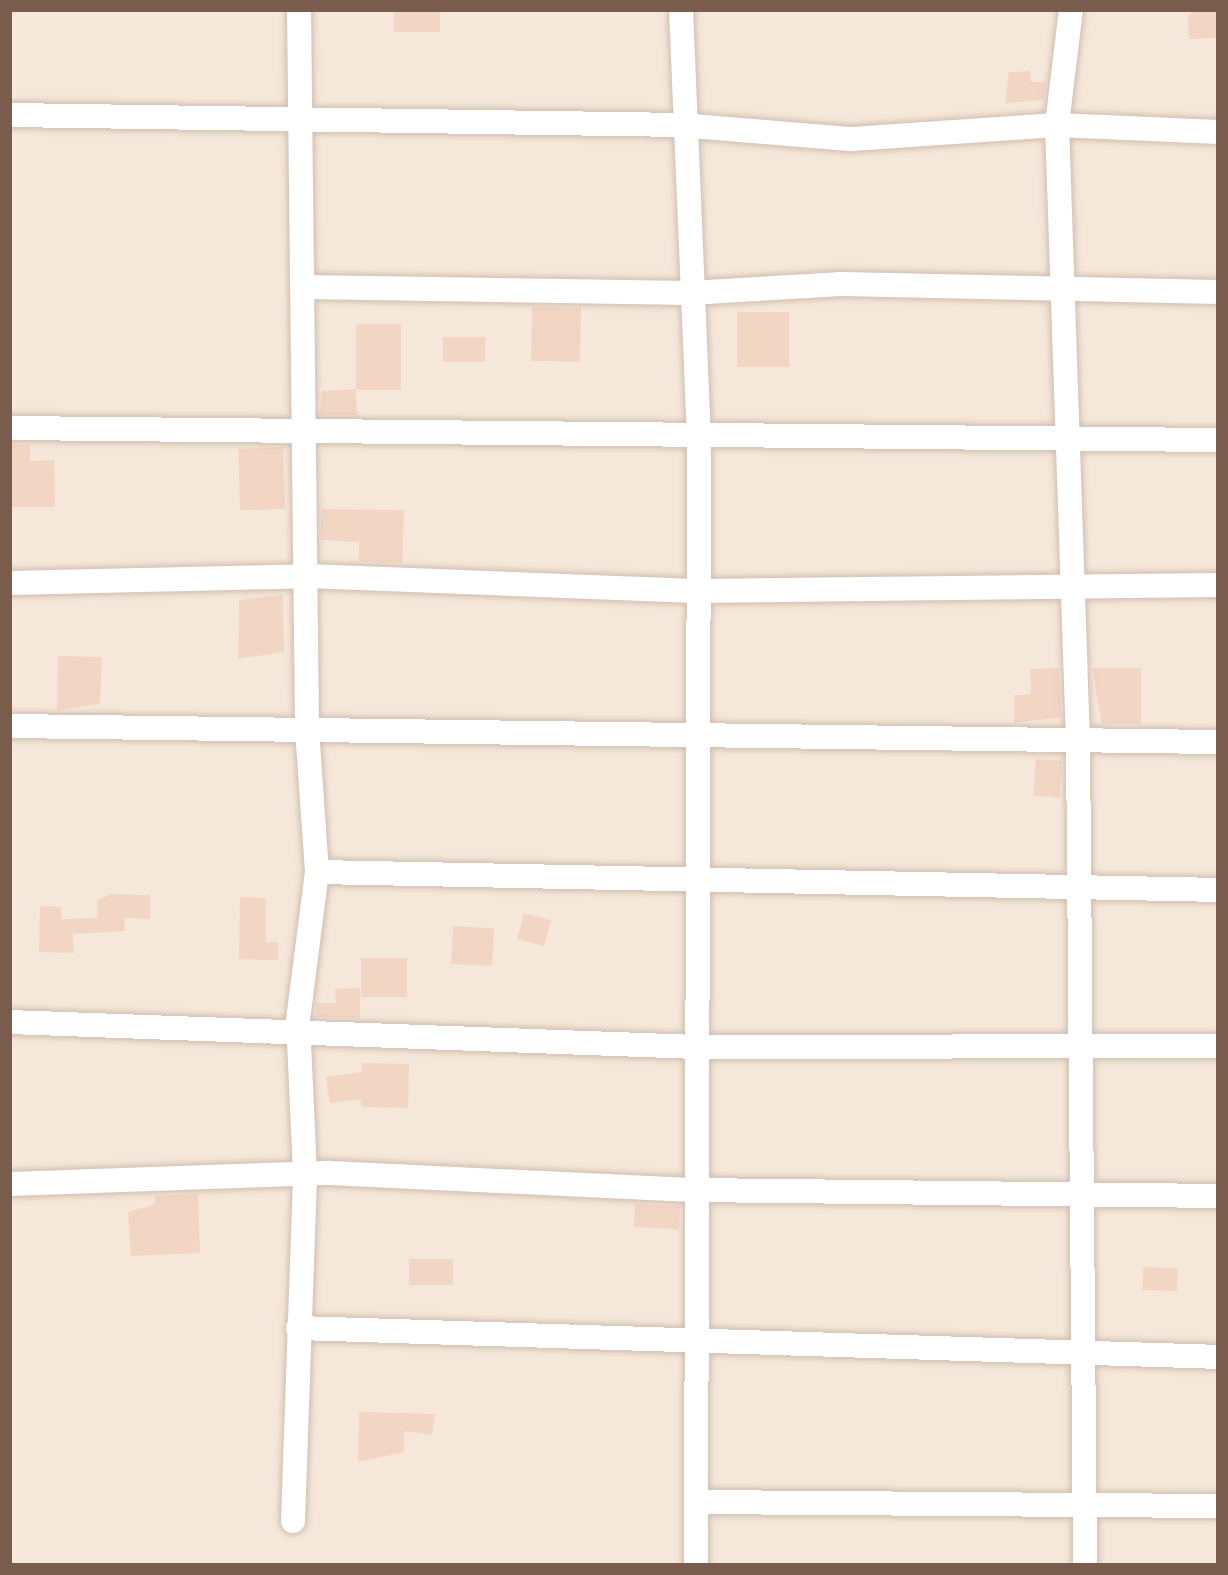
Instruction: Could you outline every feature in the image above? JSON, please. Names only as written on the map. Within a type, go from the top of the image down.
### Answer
[{"type":"street","points":[[293,1521],[305,1174],[299,1038],[317,872],[307,729],[299,9]]},
{"type":"street","points":[[681,9],[680,125],[699,436],[696,591],[702,884],[692,1190],[696,1566]]},
{"type":"street","points":[[1071,9],[1057,125],[1078,741],[1085,1566]]},
{"type":"street","points":[[9,115],[680,125],[852,139],[1057,125],[1219,132]]},
{"type":"street","points":[[304,287],[690,293],[841,284],[1062,293],[1219,292]]},
{"type":"street","points":[[9,428],[1219,440]]},
{"type":"street","points":[[9,583],[307,576],[696,591],[1069,581],[1219,585]]},
{"type":"street","points":[[9,726],[1219,742]]},
{"type":"street","points":[[317,872],[702,884],[1219,890]]},
{"type":"street","points":[[9,1022],[299,1038],[696,1048],[1079,1042],[1219,1046]]},
{"type":"street","points":[[9,1184],[305,1174],[692,1190],[1219,1196]]},
{"type":"street","points":[[298,1328],[1083,1359],[1219,1358]]},
{"type":"street","points":[[696,1502],[1085,1509],[1219,1506]]},
{"type":"shaded area","points":[[9,9],[1219,9],[1219,1566],[9,1566]]},
{"type":"building","points":[[394,9],[440,9],[440,32],[394,32]]},
{"type":"building","points":[[1197,9],[1217,9],[1217,38],[1189,39],[1188,16]]},
{"type":"building","points":[[1030,71],[1031,82],[1046,82],[1043,100],[1005,103],[1009,72]]},
{"type":"building","points":[[532,307],[581,308],[580,362],[531,361]]},
{"type":"building","points":[[737,312],[789,312],[789,367],[737,367]]},
{"type":"building","points":[[356,324],[401,324],[401,390],[356,390]]},
{"type":"building","points":[[443,337],[485,337],[485,362],[443,362]]},
{"type":"building","points":[[356,389],[357,415],[320,415],[322,391]]},
{"type":"building","points":[[12,445],[30,445],[30,461],[54,460],[55,507],[12,507]]},
{"type":"building","points":[[283,447],[285,509],[240,511],[238,449]]},
{"type":"building","points":[[321,509],[404,510],[402,563],[359,561],[359,542],[321,540]]},
{"type":"building","points":[[283,595],[284,652],[238,659],[239,600]]},
{"type":"building","points":[[58,656],[102,657],[100,704],[57,710]]},
{"type":"building","points":[[1059,668],[1061,717],[1014,723],[1014,695],[1031,694],[1030,669]]},
{"type":"building","points":[[1092,668],[1141,668],[1141,724],[1102,724]]},
{"type":"building","points":[[1036,759],[1062,761],[1059,798],[1033,796]]},
{"type":"building","points":[[111,894],[150,895],[150,919],[124,918],[125,931],[73,934],[74,953],[39,952],[40,906],[61,907],[61,919],[98,918],[97,900]]},
{"type":"building","points":[[240,897],[266,898],[266,942],[278,942],[278,960],[239,959]]},
{"type":"building","points":[[524,913],[551,920],[544,946],[517,939]]},
{"type":"building","points":[[453,926],[494,928],[492,966],[451,964]]},
{"type":"building","points":[[361,958],[407,958],[407,997],[361,997]]},
{"type":"building","points":[[360,988],[360,1018],[316,1017],[317,1003],[336,1003],[335,989]]},
{"type":"building","points":[[362,1063],[409,1064],[408,1108],[361,1107],[361,1099],[330,1103],[326,1077],[362,1072]]},
{"type":"building","points":[[198,1194],[200,1253],[131,1256],[128,1212],[155,1204],[155,1196]]},
{"type":"building","points":[[635,1204],[680,1206],[679,1229],[634,1227]]},
{"type":"building","points":[[409,1259],[453,1259],[453,1285],[409,1285]]},
{"type":"building","points":[[1143,1267],[1178,1268],[1177,1291],[1142,1290]]},
{"type":"building","points":[[359,1412],[435,1414],[432,1435],[404,1431],[404,1452],[358,1462]]}]
